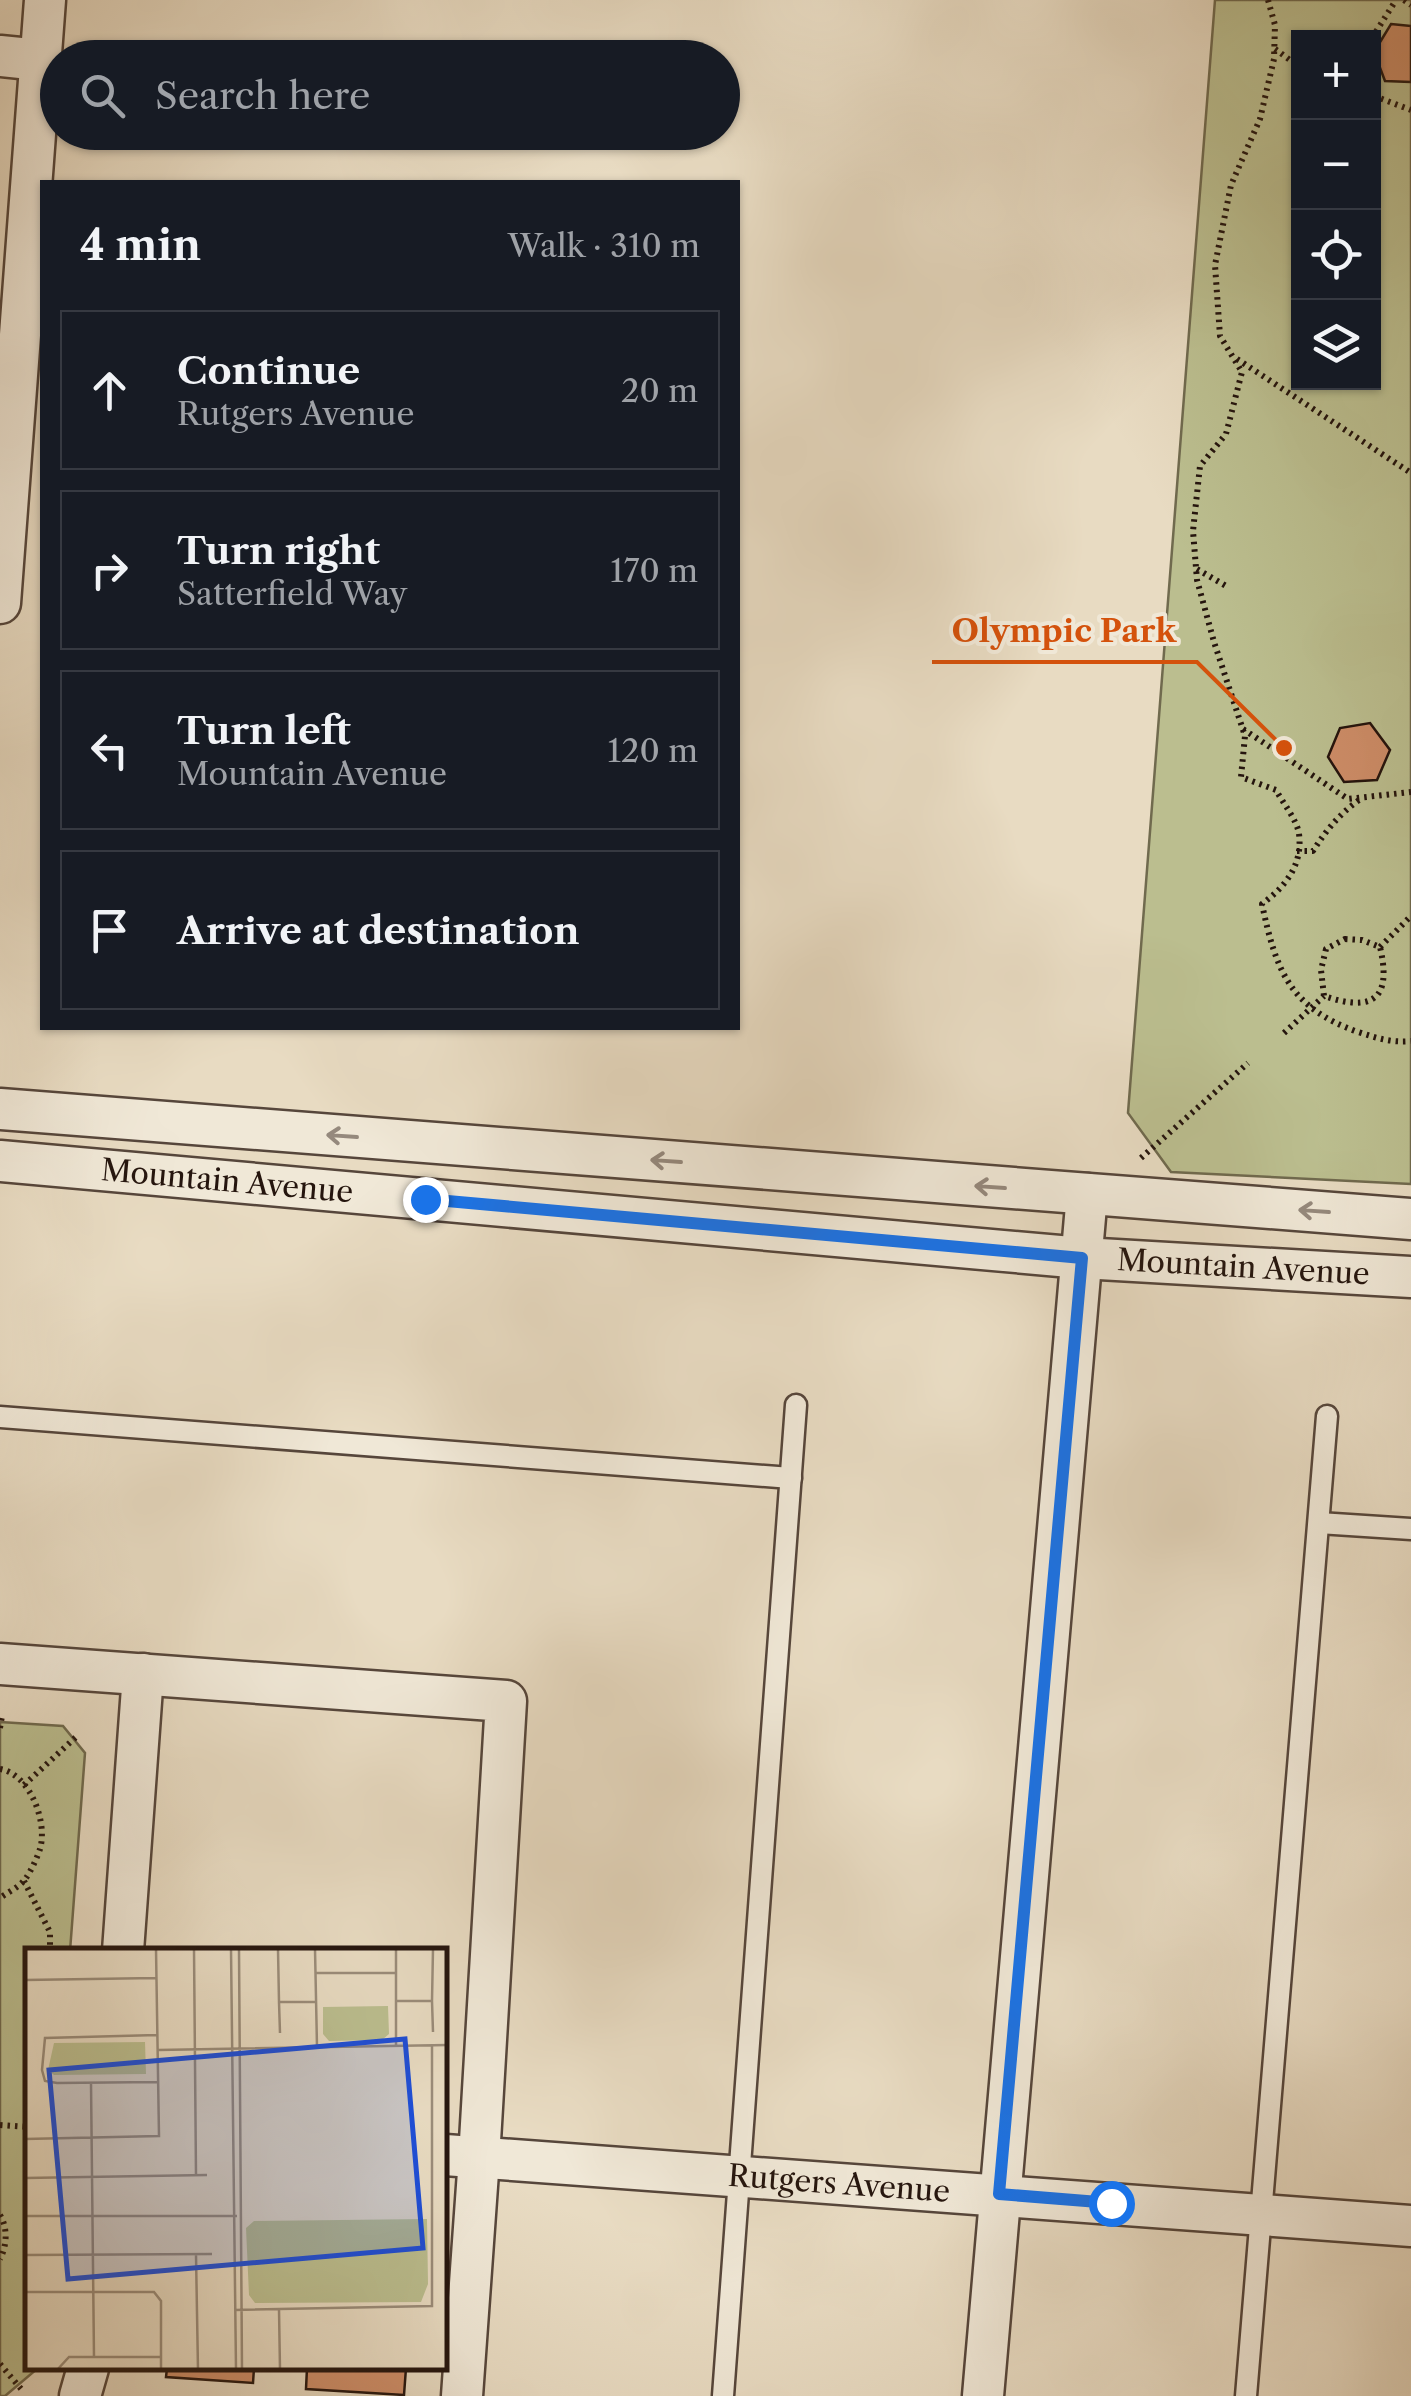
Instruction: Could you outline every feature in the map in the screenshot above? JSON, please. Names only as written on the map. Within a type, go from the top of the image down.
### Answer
[{"type":"street","points":[[42,40],[45,0]]},
{"type":"street","points":[[0,56],[40,60],[0,603]]},
{"type":"street","name":"Mountain Avenue","points":[[0,1109],[1411,1219]]},
{"type":"street","name":"Mountain Avenue","points":[[0,1162],[1082,1258],[1411,1278]]},
{"type":"street","points":[[983,2396],[1086,1194]]},
{"type":"street","points":[[0,1664],[506,1701],[462,2156],[462,2396]]},
{"type":"street","points":[[122,1948],[143,1674]]},
{"type":"street","name":"Rutgers Avenue","points":[[462,2156],[1411,2226]]},
{"type":"street","points":[[80,2396],[87,2371]]},
{"type":"lane","points":[[723,2396],[796,1405]]},
{"type":"lane","points":[[1246,2396],[1327,1416]]},
{"type":"lane","points":[[0,1417],[791,1478]]},
{"type":"lane","points":[[1320,1523],[1411,1529]]},
{"type":"path","points":[[1268,0],[1275,25],[1274,59],[1260,118],[1230,185],[1215,265],[1220,336],[1242,372],[1226,434],[1200,466],[1193,530],[1197,580],[1245,736],[1241,778],[1276,790],[1299,832],[1296,868],[1276,894],[1262,904],[1280,968],[1297,996],[1331,1022],[1390,1042],[1411,1041]]},
{"type":"path","points":[[1377,30],[1396,0]]},
{"type":"path","points":[[1404,0],[1411,4]]},
{"type":"path","points":[[1274,48],[1291,61]]},
{"type":"path","points":[[1381,99],[1410,109]]},
{"type":"path","points":[[1232,356],[1411,473]]},
{"type":"path","points":[[1196,568],[1226,586]]},
{"type":"path","points":[[1242,728],[1348,799],[1411,792]]},
{"type":"path","points":[[1297,851],[1313,851],[1328,827],[1364,796]]},
{"type":"path","points":[[1380,947],[1411,916]]},
{"type":"path","points":[[1284,1033],[1324,996],[1321,970],[1326,948],[1344,939],[1380,947]]},
{"type":"path","points":[[1324,996],[1361,1003],[1376,998],[1385,985],[1380,947]]},
{"type":"path","points":[[1148,1168],[1138,1160],[1248,1063]]},
{"type":"path","points":[[0,1728],[2,1716]]},
{"type":"path","points":[[24,1784],[76,1736]]},
{"type":"path","points":[[0,1769],[10,1771],[31,1791],[38,1810],[42,1846],[24,1882],[0,1898]]},
{"type":"path","points":[[24,1882],[50,1932],[50,1948]]},
{"type":"path","points":[[0,2125],[25,2126]]},
{"type":"path","points":[[0,2215],[5,2224],[6,2249],[0,2259]]},
{"type":"path","points":[[0,2364],[22,2390]]},
{"type":"green space","points":[[1215,0],[1411,0],[1411,1184],[1171,1172],[1128,1113]]},
{"type":"green space","points":[[0,1722],[63,1726],[85,1753],[70,1948],[25,1948],[25,2371],[35,2371],[0,2396]]},
{"type":"building","points":[[1391,24],[1411,26],[1411,82],[1385,81],[1381,40]]},
{"type":"building","points":[[1370,723],[1390,750],[1377,780],[1344,782],[1328,757],[1340,728]]},
{"type":"building","points":[[167,2371],[254,2371],[253,2383],[166,2377]]},
{"type":"building","points":[[307,2371],[406,2371],[404,2395],[306,2389]]},
{"type":"place","name":"Olympic Park","points":[[1284,748]]},
{"type":"route","points":[[425,1199],[1082,1258],[999,2194],[1111,2203]]}]
